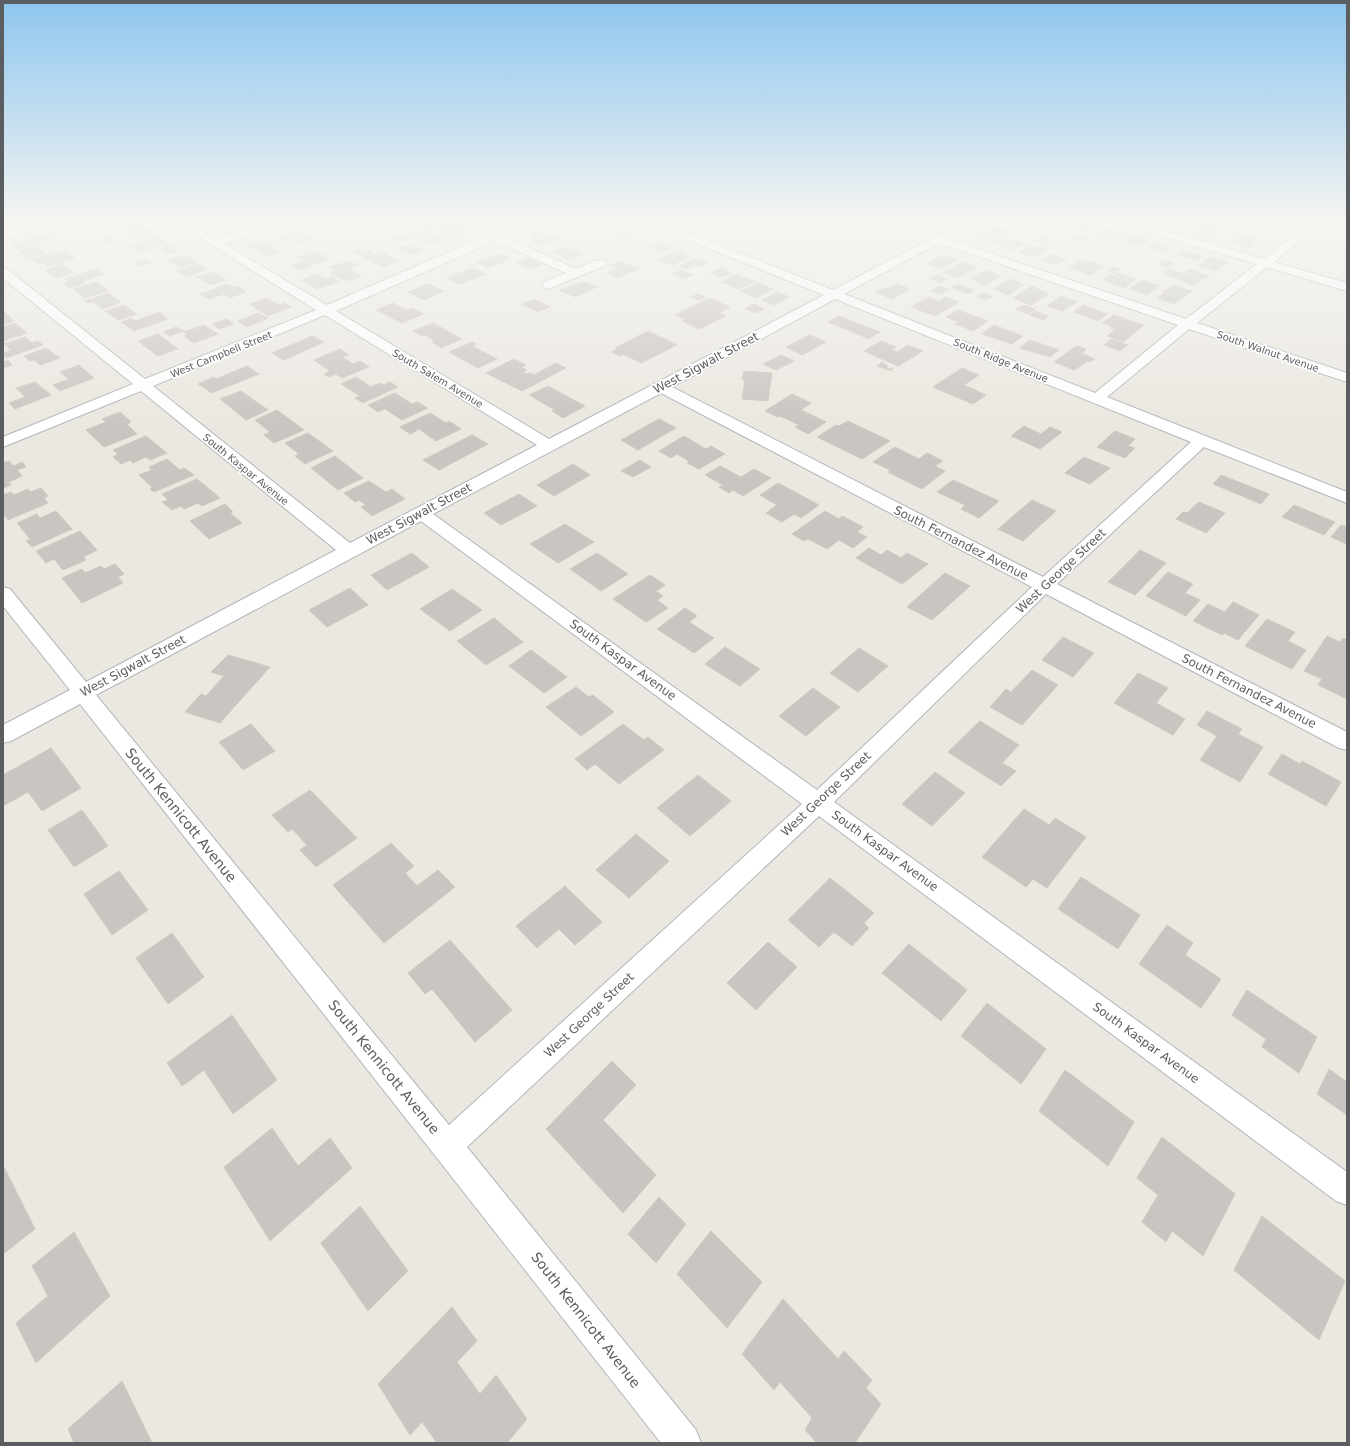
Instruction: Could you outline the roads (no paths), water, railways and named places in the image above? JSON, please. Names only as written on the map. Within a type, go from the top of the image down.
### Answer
[{"type":"street","name":"South Kaspar Avenue","points":[[26,290],[348,552]]},
{"type":"street","name":"South Salem Avenue","points":[[294,290],[548,445]]},
{"type":"street","name":"West Campbell Street","points":[[3,442],[144,386],[371,290]]},
{"type":"street","name":"South Ridge Avenue","points":[[826,290],[1347,498]]},
{"type":"street","name":"West Sigwalt Street","points":[[3,735],[842,290]]},
{"type":"street","name":"South Walnut Avenue","points":[[1089,290],[1347,378]]},
{"type":"street","points":[[1097,398],[1187,324],[1231,290]]},
{"type":"street","name":"South Fernandez Avenue","points":[[661,387],[1347,742]]},
{"type":"street","name":"West George Street","points":[[447,1146],[819,802],[1044,586],[1202,440]]},
{"type":"street","name":"South Kaspar Avenue","points":[[422,514],[819,802],[1347,1190]]},
{"type":"street","name":"South Kennicott Avenue","points":[[3,593],[447,1146],[683,1443]]}]
